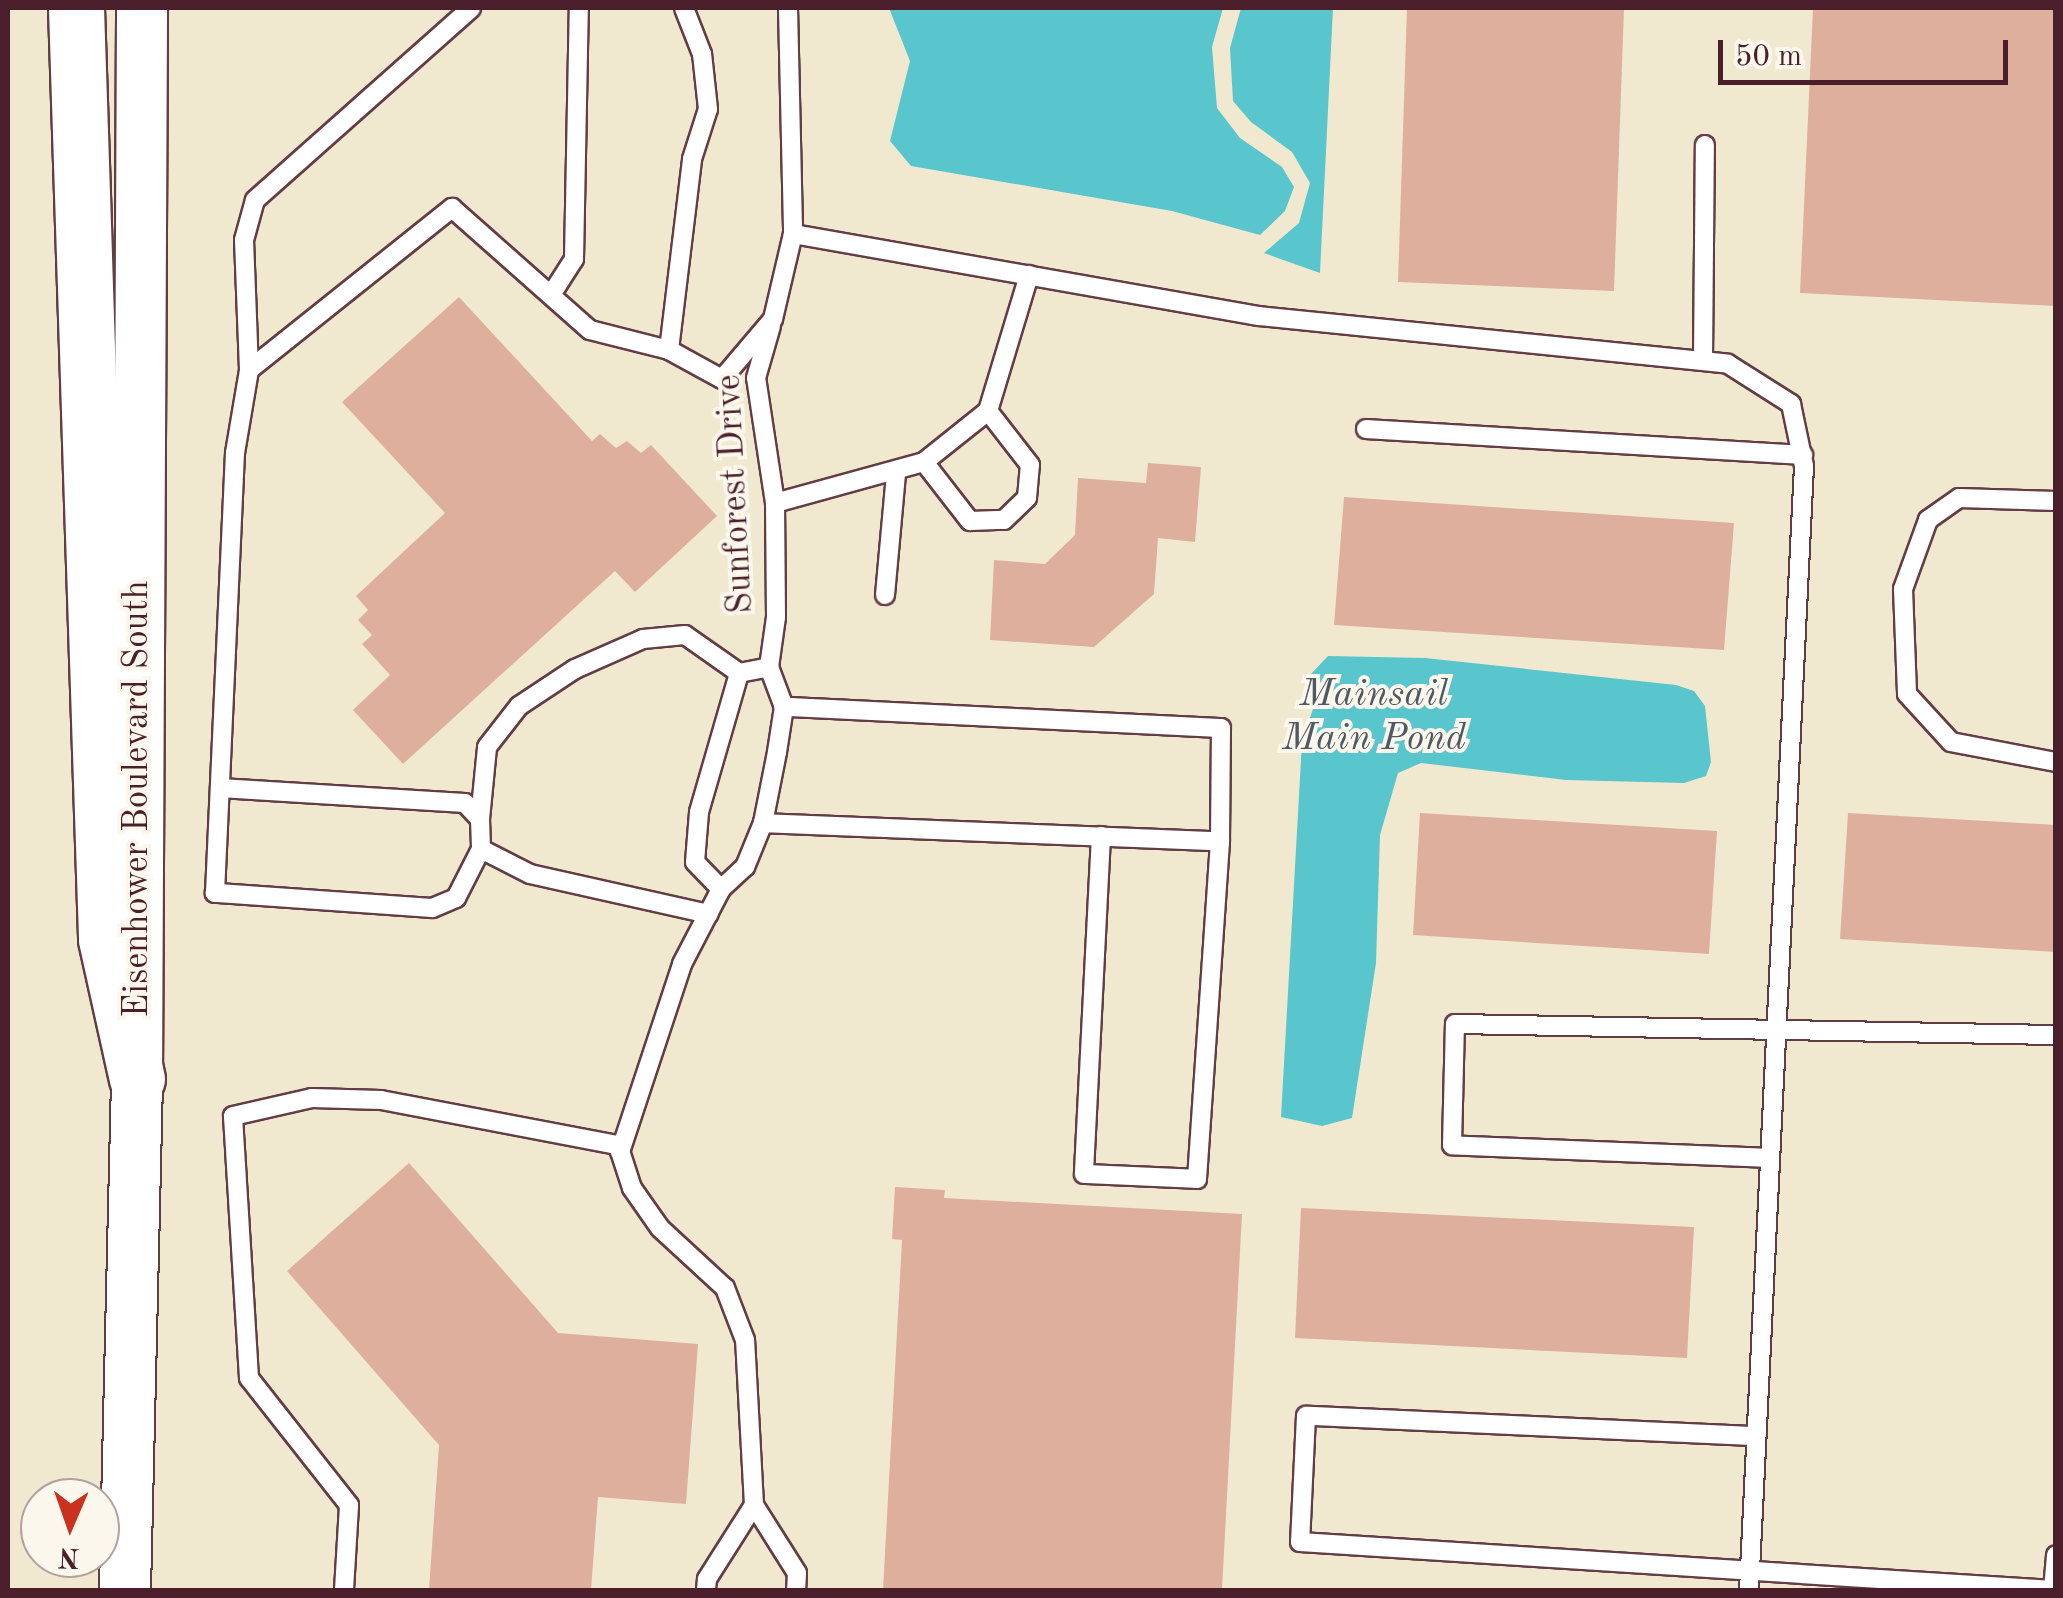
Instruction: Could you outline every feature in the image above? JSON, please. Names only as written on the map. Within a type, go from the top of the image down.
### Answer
[{"type":"highway","points":[[76,8],[106,939],[137,1080]]},
{"type":"main road","name":"Eisenhower Boulevard South","points":[[125,1590],[137,1080],[142,8]]},
{"type":"lane","points":[[471,8],[255,200],[244,240],[249,370],[235,453],[216,892],[432,908],[456,898],[482,849],[480,819],[487,747],[519,706],[575,669],[643,638],[685,635],[740,674],[769,667]]},
{"type":"lane","points":[[551,296],[574,259],[578,8]]},
{"type":"lane","points":[[669,350],[692,159],[708,109],[702,54],[684,8]]},
{"type":"lane","name":"Sunforest Drive","points":[[784,707],[769,667],[777,599],[775,502],[756,378],[793,234],[788,8]]},
{"type":"lane","points":[[1703,360],[1705,145]]},
{"type":"lane","points":[[249,370],[452,208],[590,330],[669,350],[722,380],[773,319]]},
{"type":"lane","points":[[793,234],[1259,316],[1703,360],[1767,383],[1791,404],[1803,454],[1772,1032],[1749,1590]]},
{"type":"lane","points":[[775,502],[896,473],[924,462],[988,410],[1029,275]]},
{"type":"lane","points":[[924,462],[970,521],[1004,520],[1027,498],[1030,465],[988,410]]},
{"type":"lane","points":[[1366,429],[1803,454]]},
{"type":"lane","points":[[885,595],[896,473]]},
{"type":"lane","points":[[2056,501],[1959,498],[1928,520],[1903,589],[1907,694],[1951,742],[2056,762]]},
{"type":"lane","points":[[721,889],[695,862],[698,812],[740,674]]},
{"type":"lane","points":[[796,1590],[797,1573],[754,1505],[745,1340],[726,1288],[660,1228],[632,1188],[622,1146],[682,964],[721,889],[745,866],[764,823],[784,707],[1221,728],[1220,840],[1197,1179],[1084,1174],[1101,836]]},
{"type":"lane","points":[[220,788],[465,802],[480,819]]},
{"type":"lane","points":[[764,823],[1220,840]]},
{"type":"lane","points":[[482,849],[530,874],[709,914]]},
{"type":"lane","points":[[1769,1158],[1452,1145],[1455,1024],[2056,1035]]},
{"type":"lane","points":[[344,1590],[348,1505],[249,1378],[233,1116],[312,1098],[350,1098],[622,1146]]},
{"type":"lane","points":[[1754,1436],[1306,1416],[1300,1542],[2054,1590],[2056,1555]]},
{"type":"lane","points":[[706,1590],[707,1578],[754,1505]]},
{"type":"water","points":[[889,8],[1223,8],[1212,47],[1217,108],[1240,138],[1282,167],[1294,187],[1285,211],[1260,235],[1172,211],[911,166],[890,141],[910,61]]},
{"type":"water","points":[[1241,8],[1333,8],[1320,273],[1264,253],[1299,223],[1310,183],[1292,152],[1251,122],[1233,101],[1230,48]]},
{"type":"water","name":"Mainsail Main Pond","points":[[1328,656],[1425,658],[1676,685],[1694,691],[1705,706],[1711,762],[1706,776],[1684,783],[1566,780],[1421,763],[1398,773],[1380,835],[1376,963],[1352,1118],[1322,1126],[1281,1117],[1302,742],[1314,706],[1310,675]]},
{"type":"building","points":[[1407,8],[1624,8],[1614,291],[1398,282]]},
{"type":"building","points":[[1813,8],[2056,8],[2056,306],[1800,293]]},
{"type":"building","points":[[459,297],[592,441],[600,434],[616,448],[627,441],[641,453],[651,445],[717,516],[635,592],[615,571],[403,764],[353,710],[390,675],[362,644],[372,635],[358,620],[368,610],[356,596],[445,513],[342,402]]},
{"type":"building","points":[[1148,463],[1201,467],[1195,542],[1158,538],[1154,594],[1094,647],[990,640],[994,560],[1045,564],[1075,535],[1078,478],[1146,483]]},
{"type":"building","points":[[1344,497],[1734,523],[1724,650],[1334,625]]},
{"type":"building","points":[[1420,813],[1717,831],[1709,954],[1413,935]]},
{"type":"building","points":[[1848,813],[2056,825],[2056,952],[1840,939]]},
{"type":"building","points":[[409,1163],[558,1333],[698,1344],[686,1504],[598,1497],[591,1590],[429,1590],[439,1445],[287,1271]]},
{"type":"building","points":[[895,1187],[945,1190],[944,1198],[1242,1214],[1222,1590],[883,1590],[902,1240],[892,1239]]},
{"type":"building","points":[[1301,1208],[1694,1227],[1687,1358],[1295,1338]]}]
